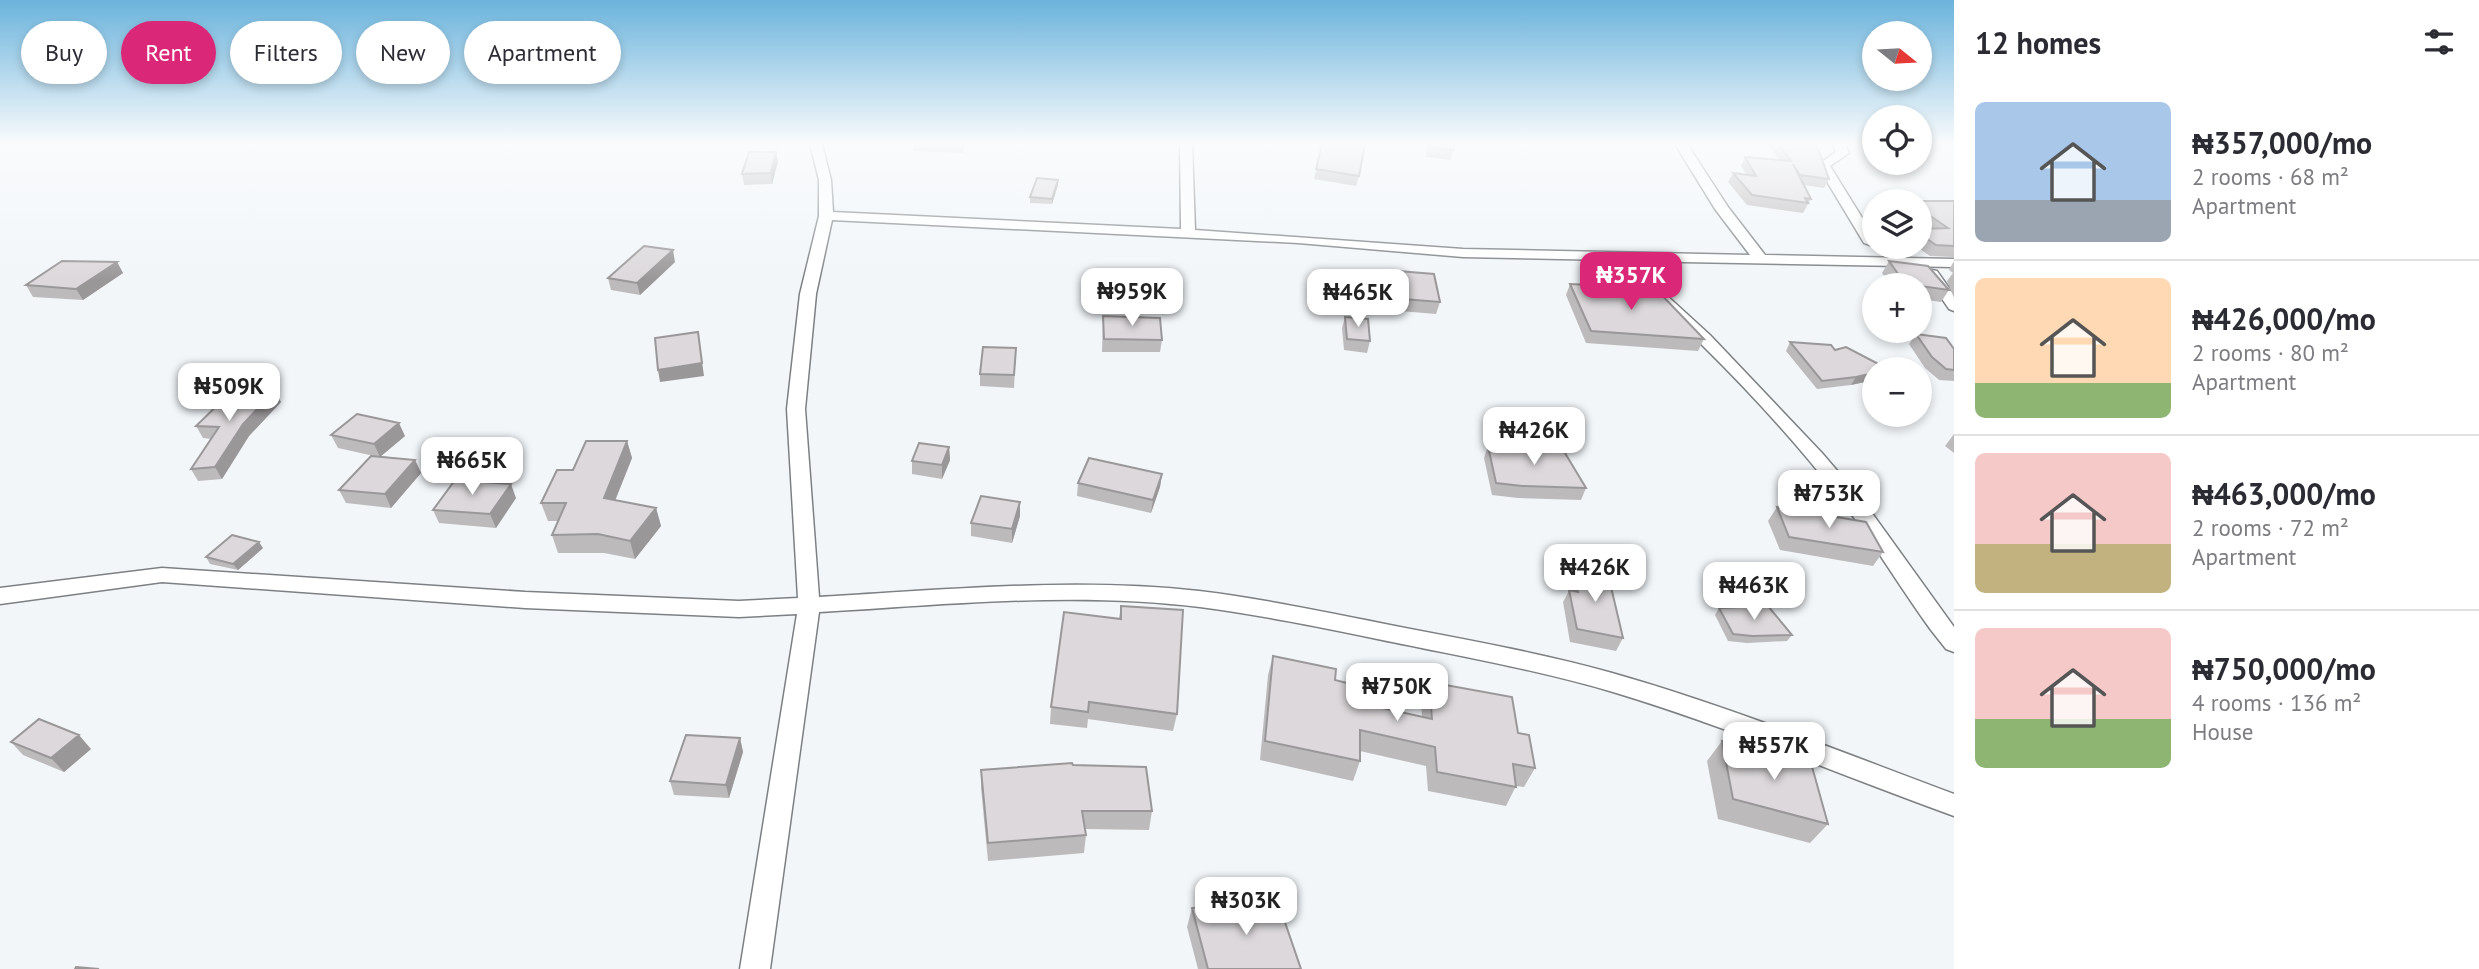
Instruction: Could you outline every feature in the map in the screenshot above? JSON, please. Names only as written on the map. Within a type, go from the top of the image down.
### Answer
[{"type":"street","points":[[755,969],[808,606],[796,409],[808,294],[826,216],[825,189]]},
{"type":"street","points":[[1187,189],[1188,234]]},
{"type":"street","points":[[1710,189],[1759,257]]},
{"type":"street","points":[[1839,189],[1862,225]]},
{"type":"street","points":[[826,216],[1188,234],[1463,253],[1954,263]]},
{"type":"street","points":[[1615,256],[1671,304],[1718,352],[1843,489],[1954,643]]},
{"type":"street","points":[[1904,259],[1933,275],[1954,306]]},
{"type":"street","points":[[0,596],[162,575],[525,600],[739,609],[990,595],[1115,594],[1198,600],[1309,617],[1466,648],[1611,682],[1738,724],[1954,805]]},
{"type":"building","points":[[1033,189],[1055,189],[1052,199],[1030,197]]},
{"type":"building","points":[[1747,189],[1806,189],[1811,199],[1805,198],[1808,203],[1752,195]]},
{"type":"building","points":[[1932,201],[1954,201],[1954,246],[1932,242],[1932,229],[1948,228],[1932,217]]},
{"type":"building","points":[[644,246],[673,250],[637,283],[608,278]]},
{"type":"building","points":[[62,261],[117,262],[76,289],[26,285]]},
{"type":"building","points":[[1889,261],[1928,266],[1949,290],[1932,288],[1932,273],[1898,273]]},
{"type":"building","points":[[1398,271],[1434,274],[1440,302],[1403,299]]},
{"type":"building","points":[[1570,284],[1655,288],[1704,339],[1591,331]]},
{"type":"building","points":[[1103,316],[1160,318],[1162,340],[1104,339]]},
{"type":"building","points":[[1345,317],[1368,319],[1370,341],[1347,339]]},
{"type":"building","points":[[698,332],[702,363],[658,370],[655,338]]},
{"type":"building","points":[[1932,336],[1946,338],[1954,349],[1954,370],[1946,369],[1932,357],[1922,343],[1932,343]]},
{"type":"building","points":[[1790,342],[1831,345],[1835,350],[1846,347],[1865,357],[1862,357],[1862,376],[1822,381]]},
{"type":"building","points":[[983,347],[1016,348],[1014,375],[980,374]]},
{"type":"building","points":[[234,389],[275,390],[243,424],[215,467],[191,469],[219,427],[196,426]]},
{"type":"building","points":[[357,414],[399,423],[374,444],[331,435]]},
{"type":"building","points":[[586,441],[627,441],[604,498],[656,508],[630,541],[598,534],[552,535],[566,503],[541,503],[557,470],[573,470]]},
{"type":"building","points":[[919,443],[949,447],[942,465],[912,461]]},
{"type":"building","points":[[1488,446],[1562,448],[1586,488],[1496,483]]},
{"type":"building","points":[[371,456],[415,460],[385,494],[339,490]]},
{"type":"building","points":[[1089,458],[1162,474],[1153,500],[1078,483]]},
{"type":"building","points":[[455,480],[511,484],[490,514],[433,510]]},
{"type":"building","points":[[981,496],[1020,502],[1012,529],[971,523]]},
{"type":"building","points":[[1777,507],[1866,522],[1883,552],[1789,537]]},
{"type":"building","points":[[232,535],[259,542],[233,564],[206,557]]},
{"type":"building","points":[[1572,568],[1608,574],[1623,638],[1577,629],[1569,590],[1578,592]]},
{"type":"building","points":[[1121,606],[1183,610],[1177,714],[1089,702],[1088,712],[1051,707],[1064,612],[1121,619]]},
{"type":"building","points":[[1768,606],[1792,635],[1733,634],[1719,608]]},
{"type":"building","points":[[1273,656],[1336,669],[1335,680],[1355,685],[1355,702],[1432,719],[1429,682],[1512,697],[1518,733],[1529,735],[1535,768],[1513,764],[1516,787],[1437,772],[1435,747],[1360,730],[1360,761],[1265,741]]},
{"type":"building","points":[[39,719],[79,735],[51,758],[11,742]]},
{"type":"building","points":[[686,735],[740,738],[726,785],[670,781]]},
{"type":"building","points":[[1722,741],[1811,763],[1828,824],[1733,799]]},
{"type":"building","points":[[1072,763],[1146,767],[1152,811],[1082,811],[1086,835],[988,843],[981,770]]},
{"type":"building","points":[[1277,899],[1301,969],[1208,969],[1192,908]]}]
